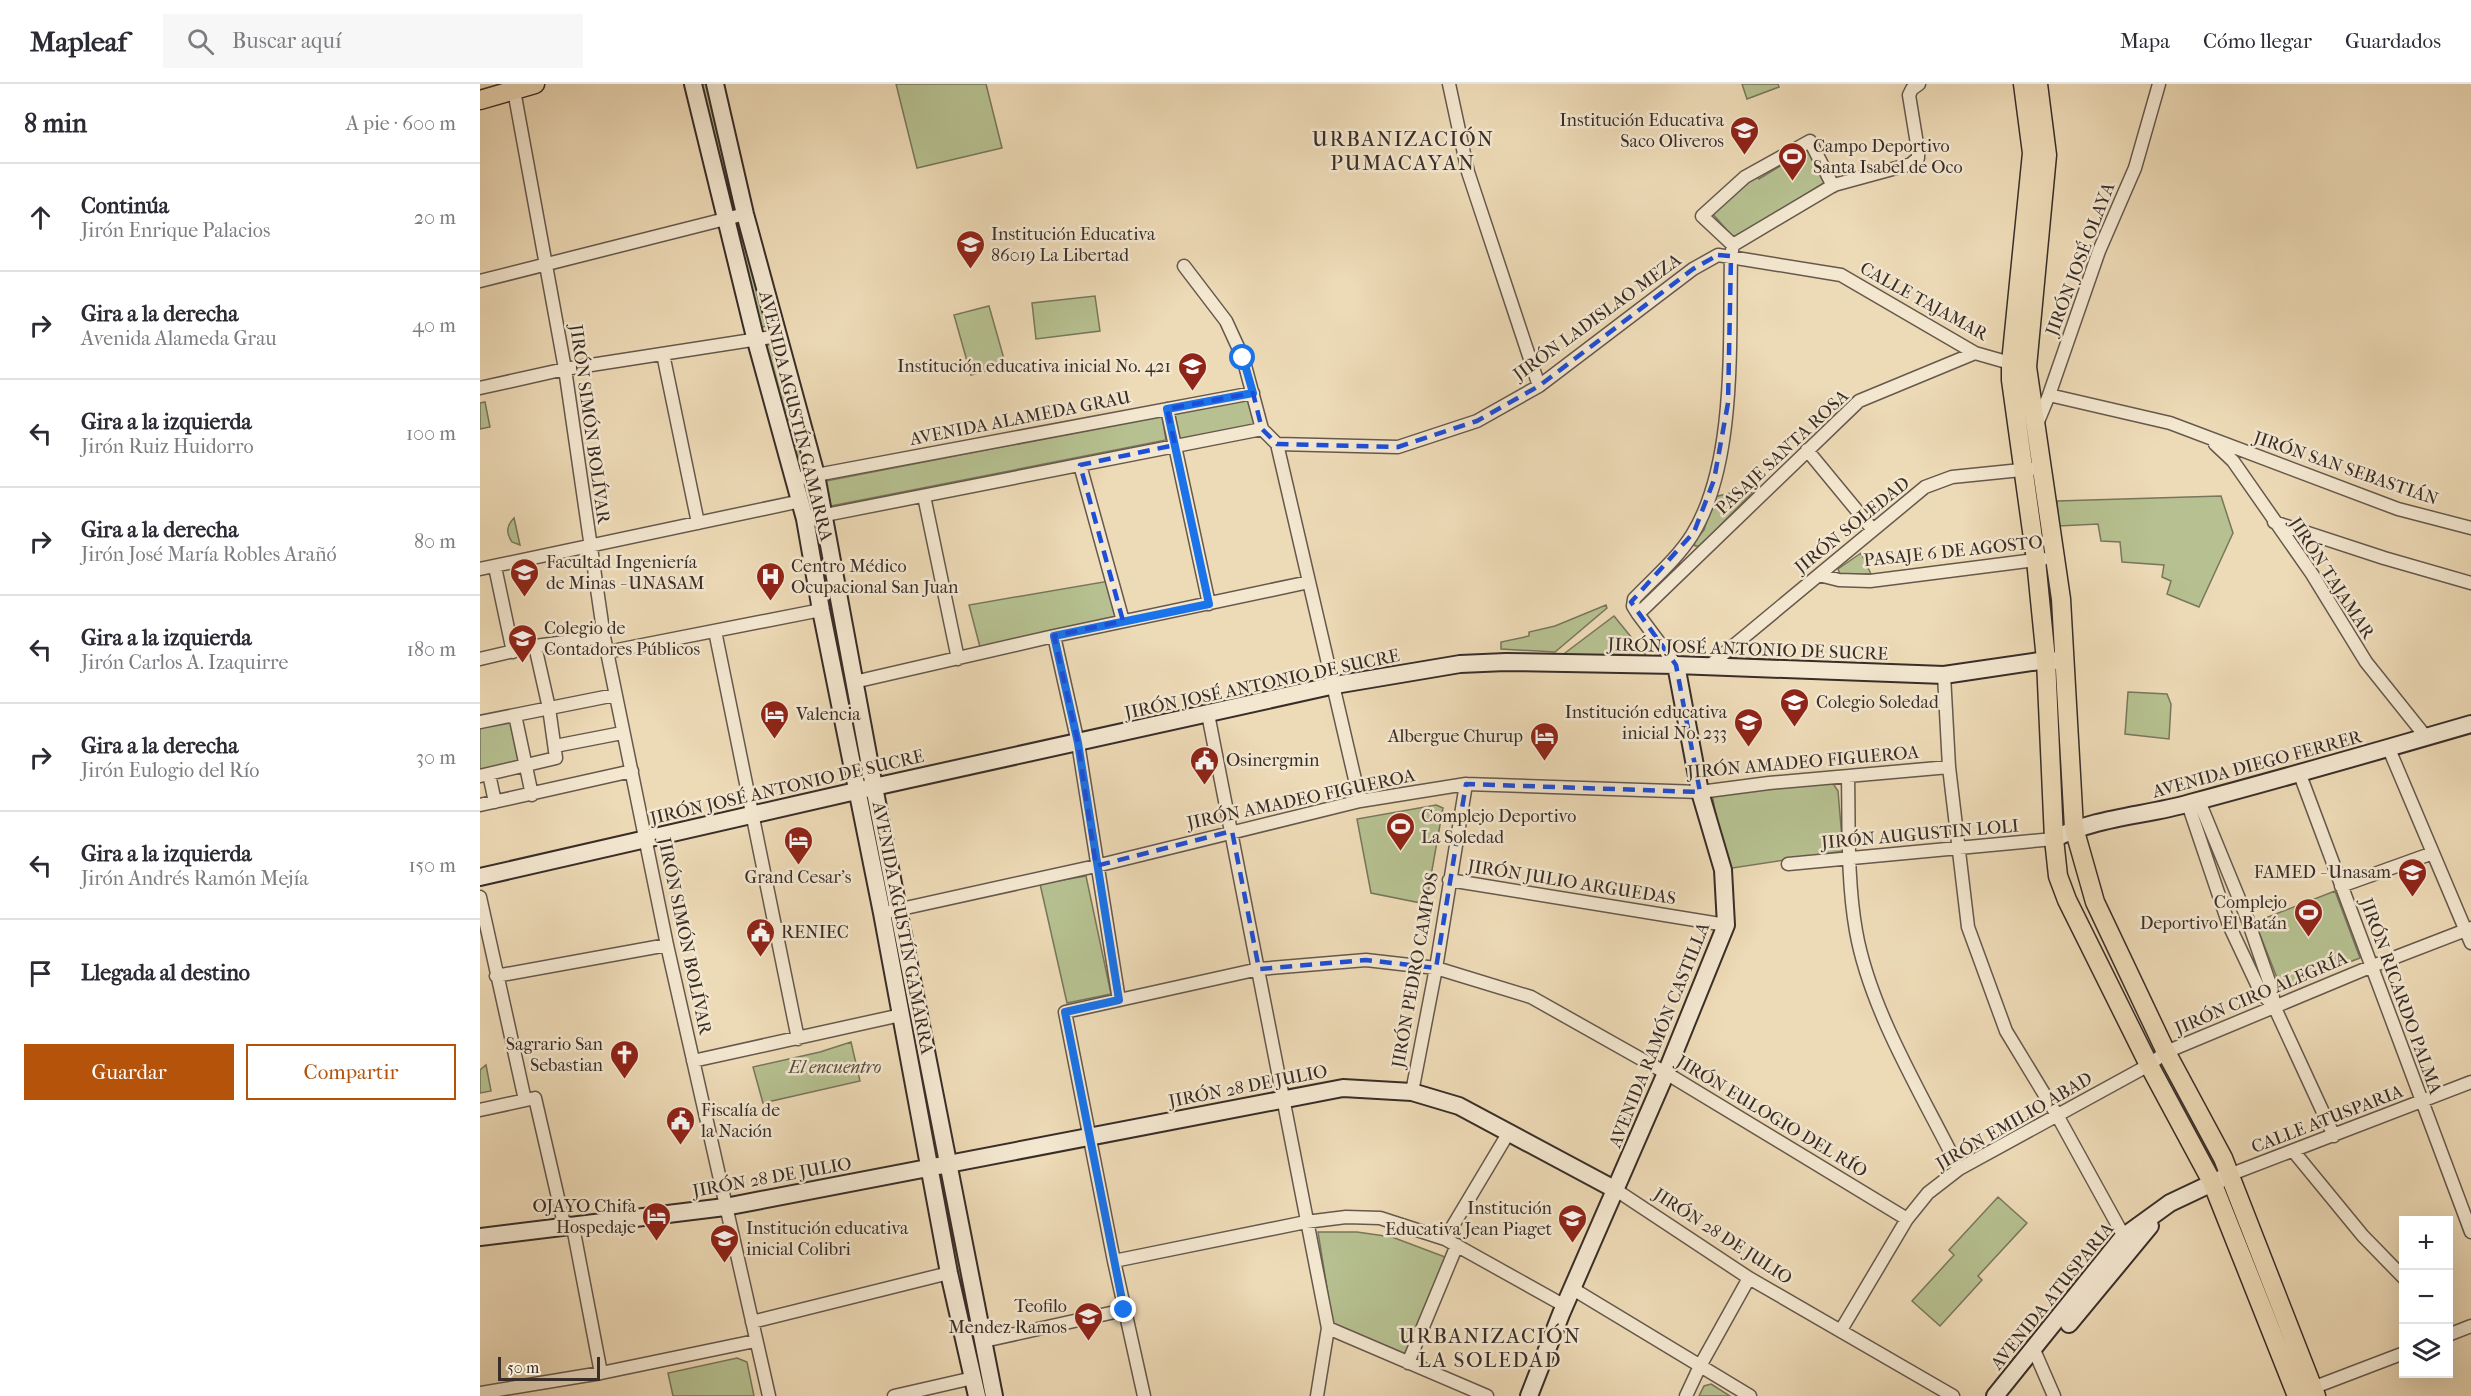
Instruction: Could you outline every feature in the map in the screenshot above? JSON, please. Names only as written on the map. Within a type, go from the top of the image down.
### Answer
[{"type":"main road","points":[[480,100],[514,87],[535,84]]},
{"type":"main road","name":"AVENIDA AGUSTÍN GAMARRA","points":[[693,84],[756,341],[801,501],[814,518],[854,682],[994,1396]]},
{"type":"main road","name":"AVENIDA AGUSTÍN GAMARRA","points":[[715,84],[746,214],[816,475],[814,518],[821,610],[882,913],[949,1273],[976,1396]]},
{"type":"main road","points":[[2024,84],[2035,196],[2019,365],[2019,437],[2036,560],[2046,660],[2054,839],[2058,876],[2067,900],[2149,1065],[2212,1182],[2303,1394]]},
{"type":"main road","points":[[2035,196],[2047,155],[2038,84]]},
{"type":"main road","points":[[2019,365],[2036,425],[2057,558],[2074,828],[2095,902],[2166,1052],[2223,1158],[2303,1394]]},
{"type":"main road","name":"JIRÓN JOSÉ ANTONIO DE SUCRE","points":[[480,877],[1335,685],[1460,664],[1506,662],[1676,665],[1944,675],[2046,660],[2065,661]]},
{"type":"main road","name":"AVENIDA RAMÓN CASTILLA","points":[[1529,1396],[1726,925],[1724,870],[1700,792],[1676,665]]},
{"type":"main road","name":"AVENIDA DIEGO FERRER","points":[[2054,839],[2074,828],[2194,802],[2389,749],[2471,724]]},
{"type":"main road","name":"JIRÓN 28 DE JULIO","points":[[480,1237],[569,1228],[725,1207],[1343,1088],[1412,1092],[1459,1106],[1616,1190]]},
{"type":"main road","name":"AVENIDA ATUSPARIA","points":[[2010,1396],[2036,1356],[2127,1243],[2170,1203],[2229,1175]]},
{"type":"main road","name":"AVENIDA ATUSPARIA","points":[[1995,1396],[2036,1356]]},
{"type":"street","points":[[1449,84],[1468,172],[1539,386]]},
{"type":"street","name":"JIRÓN LADISLAO MEZA","points":[[1277,444],[1398,447],[1477,421],[1539,386],[1693,269],[1732,250],[1833,186],[1902,168],[1918,158],[1909,95],[1912,88],[1919,84]]},
{"type":"street","name":"JIRÓN JOSÉ OLAYA","points":[[2036,425],[2049,395],[2099,251],[2135,168],[2159,84]]},
{"type":"street","name":"JIRÓN SIMÓN BOLÍVAR","points":[[514,87],[566,369],[589,546],[622,733],[725,1207],[769,1396]]},
{"type":"street","points":[[1638,614],[1633,606],[1634,599],[1680,552],[1694,532],[1714,480],[1722,444],[1728,403],[1732,250],[1702,216],[1745,177],[1810,141],[1833,186]]},
{"type":"street","points":[[480,281],[746,214]]},
{"type":"street","name":"CALLE TAJAMAR","points":[[1732,250],[1841,275],[1975,353],[2019,365]]},
{"type":"street","points":[[1184,266],[1226,321],[1243,358],[1262,429],[1277,444],[1335,685],[1360,801]]},
{"type":"street","points":[[480,388],[566,369],[778,336]]},
{"type":"street","name":"PASAJE SANTA ROSA","points":[[1638,614],[1859,401],[1975,353]]},
{"type":"street","points":[[663,354],[698,523]]},
{"type":"street","name":"AVENIDA ALAMEDA GRAU","points":[[795,479],[1253,393]]},
{"type":"street","points":[[2049,395],[2170,423],[2210,439]]},
{"type":"street","points":[[1167,409],[1209,604]]},
{"type":"street","points":[[2019,437],[2036,425]]},
{"type":"street","points":[[814,518],[1262,429]]},
{"type":"street","name":"JIRÓN TAJAMAR","points":[[2210,439],[2233,461],[2312,574],[2366,662],[2426,737]]},
{"type":"street","name":"JIRÓN SAN SEBASTIÁN","points":[[2210,439],[2398,509],[2471,528]]},
{"type":"street","points":[[1807,450],[1873,530]]},
{"type":"street","points":[[1080,465],[1123,621]]},
{"type":"street","name":"JIRÓN SOLEDAD","points":[[1709,666],[1925,487],[1952,477],[2042,469]]},
{"type":"street","points":[[924,496],[958,660]]},
{"type":"street","points":[[480,569],[801,501]]},
{"type":"street","points":[[2274,522],[2471,583]]},
{"type":"street","name":"PASAJE 6 DE AGOSTO","points":[[1819,575],[1839,580],[1870,580],[2057,558]]},
{"type":"street","points":[[495,567],[508,652]]},
{"type":"street","points":[[854,682],[958,660],[1054,636],[1309,582]]},
{"type":"street","points":[[607,652],[821,610]]},
{"type":"street","name":"AVENIDA RAMÓN CASTILLA","points":[[1638,614],[1676,665]]},
{"type":"street","points":[[715,631],[798,1039]]},
{"type":"street","points":[[1054,636],[1078,743],[1119,1000]]},
{"type":"street","points":[[480,659],[535,646],[604,637]]},
{"type":"street","points":[[495,802],[484,775],[556,758],[549,708],[535,646]]},
{"type":"street","points":[[1944,675],[1949,767],[1957,850],[1968,927],[2006,1030],[2057,1115],[2127,1243]]},
{"type":"street","points":[[480,722],[615,695]]},
{"type":"street","points":[[1208,714],[1328,1328],[1317,1396]]},
{"type":"street","points":[[515,715],[532,795]]},
{"type":"street","points":[[555,746],[622,733]]},
{"type":"street","points":[[2389,749],[2468,929],[2471,943]]},
{"type":"street","name":"JIRÓN AMADEO FIGUEROA","points":[[882,913],[1096,866],[1360,801],[1466,784],[1700,792],[1769,783],[1949,767]]},
{"type":"street","points":[[480,806],[632,771]]},
{"type":"street","name":"JIRÓN RICARDO PALMA","points":[[2298,772],[2471,1232]]},
{"type":"street","points":[[1848,776],[1849,858],[1856,932],[1874,997],[1959,1169]]},
{"type":"street","name":"JIRÓN PEDRO CAMPOS","points":[[1412,1092],[1436,968],[1466,784]]},
{"type":"street","points":[[2194,802],[2229,925],[2261,993],[2274,1006]]},
{"type":"street","points":[[2194,802],[2247,918],[2272,990],[2274,1006],[2334,1136]]},
{"type":"street","name":"JIRÓN AUGUSTIN LOLI","points":[[1788,864],[1957,850],[2054,839]]},
{"type":"street","points":[[2342,886],[2433,853]]},
{"type":"street","name":"JIRÓN JULIO ARGUEDAS","points":[[1449,880],[1726,925]]},
{"type":"street","points":[[480,897],[525,1100]]},
{"type":"street","name":"JIRÓN CIRO ALEGRÍA","points":[[2166,1052],[2274,1006],[2468,929]]},
{"type":"street","points":[[496,976],[667,945]]},
{"type":"street","name":"JIRÓN EULOGIO DEL RÍO","points":[[1089,1136],[1065,1012],[1259,969],[1366,960],[1436,968],[1531,997],[1666,1073],[1907,1219]]},
{"type":"street","points":[[693,1061],[901,1016]]},
{"type":"street","name":"JIRÓN EMILIO ABAD","points":[[1841,1330],[1907,1219],[1928,1193],[1959,1169],[2149,1065],[2166,1052]]},
{"type":"street","name":"CALLE ATUSPARIA","points":[[2229,1175],[2294,1152],[2471,1082]]},
{"type":"street","points":[[480,1110],[535,1098],[569,1228],[601,1373]]},
{"type":"street","points":[[1445,1239],[1509,1132]]},
{"type":"street","points":[[1089,1136],[1144,1396]]},
{"type":"street","points":[[2294,1152],[2363,1236],[2399,1274]]},
{"type":"street","name":"JIRÓN 28 DE JULIO","points":[[1616,1190],[1749,1278],[1953,1396]]},
{"type":"street","points":[[1114,1261],[1306,1222],[1346,1217],[1380,1218],[1445,1239],[1565,1306]]},
{"type":"street","points":[[1408,1363],[1457,1245]]},
{"type":"street","points":[[752,1322],[949,1273]]},
{"type":"street","points":[[1686,1396],[1749,1278]]},
{"type":"street","points":[[1573,1289],[1750,1396]]},
{"type":"street","points":[[984,1341],[1124,1310]]},
{"type":"street","points":[[2453,1330],[2471,1326]]},
{"type":"street","points":[[1328,1328],[1487,1396]]},
{"type":"street","points":[[480,1393],[601,1373],[755,1341]]},
{"type":"street","points":[[2303,1394],[2399,1355]]},
{"type":"street","points":[[2036,1356],[2054,1396]]},
{"type":"street","points":[[894,1396],[973,1378]]},
{"type":"highlighted area","points":[[1718,255],[1731,256],[1728,403],[1714,480],[1694,532],[1631,602],[1676,665],[1700,792],[1466,784],[1436,968],[1366,960],[1259,969],[1232,831],[1096,866],[1078,743],[1054,636],[1123,621],[1080,465],[1175,445],[1167,409],[1253,393],[1262,429],[1277,444],[1398,447],[1477,421],[1539,386],[1693,269]]},
{"type":"green space","points":[[695,84],[707,84],[737,207],[727,210]]},
{"type":"green space","points":[[896,84],[986,84],[1002,148],[917,168]]},
{"type":"green space","points":[[1742,84],[1778,84],[1779,87],[1747,99]]},
{"type":"green space","points":[[1808,149],[1827,181],[1779,213],[1733,237],[1711,212],[1756,174],[1759,179]]},
{"type":"green space","points":[[745,236],[769,325],[757,329],[734,238]]},
{"type":"green space","points":[[1095,296],[1100,331],[1036,339],[1032,303]]},
{"type":"green space","points":[[989,306],[1006,366],[971,375],[954,315]]},
{"type":"green space","points":[[772,343],[806,467],[795,472],[762,348]]},
{"type":"green space","points":[[1250,395],[1257,426],[1178,440],[1170,413]]},
{"type":"green space","points":[[485,402],[490,427],[480,429],[480,403]]},
{"type":"green space","points":[[1162,416],[1166,440],[831,506],[826,481]]},
{"type":"green space","points":[[1749,490],[1752,493],[1700,546],[1695,546],[1694,542],[1704,530],[1714,497]]},
{"type":"green space","points":[[2221,496],[2233,533],[2199,607],[2167,594],[2171,581],[2162,577],[2164,565],[2122,562],[2120,542],[2101,541],[2098,524],[2059,526],[2057,501]]},
{"type":"green space","points":[[514,518],[520,545],[512,542],[508,533],[509,524]]},
{"type":"green space","points":[[818,532],[866,764],[854,766],[810,533]]},
{"type":"green space","points":[[1861,553],[1871,574],[1840,574],[1838,569]]},
{"type":"green space","points":[[1109,581],[1119,616],[980,647],[969,605]]},
{"type":"green space","points":[[1606,605],[1607,608],[1555,652],[1501,649],[1501,642],[1529,636],[1529,632],[1555,626]]},
{"type":"green space","points":[[1614,616],[1649,659],[1561,656]]},
{"type":"green space","points":[[2128,692],[2167,694],[2171,704],[2169,739],[2125,734]]},
{"type":"green space","points":[[515,715],[526,766],[480,776],[480,722]]},
{"type":"green space","points":[[1832,782],[1838,791],[1843,851],[1726,869],[1712,794]]},
{"type":"green space","points":[[1436,805],[1443,808],[1426,904],[1371,893],[1357,819]]},
{"type":"green space","points":[[1086,876],[1111,994],[1067,1003],[1040,884]]},
{"type":"green space","points":[[2335,891],[2360,958],[2281,988],[2255,922]]},
{"type":"green space","points":[[898,924],[941,1145],[934,1147],[889,927]]},
{"type":"green space","name":"El encuentro","points":[[851,1042],[860,1081],[763,1103],[753,1067],[820,1052]]},
{"type":"green space","points":[[486,1065],[491,1091],[480,1093],[480,1070]]},
{"type":"green space","points":[[948,1177],[991,1396],[978,1396],[934,1178]]},
{"type":"green space","points":[[1998,1197],[2027,1223],[1978,1276],[1982,1280],[1940,1326],[1912,1301],[1954,1255],[1949,1250]]},
{"type":"green space","points":[[1318,1232],[1357,1232],[1392,1237],[1445,1257],[1405,1357],[1333,1325]]},
{"type":"green space","points":[[737,1358],[747,1362],[754,1396],[673,1396],[668,1373]]},
{"type":"green space","points":[[1711,1384],[1730,1396],[1699,1396],[1704,1386]]},
{"type":"place","name":"Institución Educativa Saco Oliveros","points":[[1745,156]]},
{"type":"place","name":"Campo Deportivo Santa Isabel de Oco","points":[[1792,182]]},
{"type":"place","name":"Institución Educativa 86019 La Libertad","points":[[970,270]]},
{"type":"place","name":"Institución educativa inicial No. 421","points":[[1192,392]]},
{"type":"place","name":"Facultad Ingeniería de Minas - UNASAM","points":[[525,598]]},
{"type":"place","name":"Centro Médico Ocupacional San Juan","points":[[770,602]]},
{"type":"place","name":"Colegio de Contadores Públicos","points":[[523,664]]},
{"type":"place","name":"Colegio Soledad","points":[[1795,728]]},
{"type":"place","name":"Valencia","points":[[775,740]]},
{"type":"place","name":"Institución educativa inicial No. 233","points":[[1748,748]]},
{"type":"place","name":"Albergue Churup","points":[[1544,762]]},
{"type":"place","name":"Osinergmin","points":[[1205,786]]},
{"type":"place","name":"Complejo Deportivo La Soledad","points":[[1400,852]]},
{"type":"place","name":"Grand Cesar's","points":[[798,866]]},
{"type":"place","name":"FAMED - Unasam","points":[[2412,898]]},
{"type":"place","name":"Complejo Deportivo El Batán","points":[[2308,938]]},
{"type":"place","name":"RENIEC","points":[[760,958]]},
{"type":"place","name":"Sagrario San Sebastian","points":[[624,1080]]},
{"type":"place","name":"Fiscalía de la Nación","points":[[680,1146]]},
{"type":"place","name":"OJAYO Chifa Hospedaje","points":[[657,1242]]},
{"type":"place","name":"Institución Educativa Jean Piaget","points":[[1573,1244]]},
{"type":"place","name":"Institución educativa inicial Colibri","points":[[725,1264]]},
{"type":"place","name":"Teofilo Mendez Ramos","points":[[1088,1342]]},
{"type":"district","name":"URBANIZACIÓN PUMACAYAN","points":[[1403,151]]},
{"type":"district","name":"URBANIZACIÓN LA SOLEDAD","points":[[1490,1348]]},
{"type":"route","points":[[1124,1310],[1065,1012],[1119,1000],[1078,743],[1054,636],[1209,604],[1167,409],[1253,393],[1243,358]]}]
